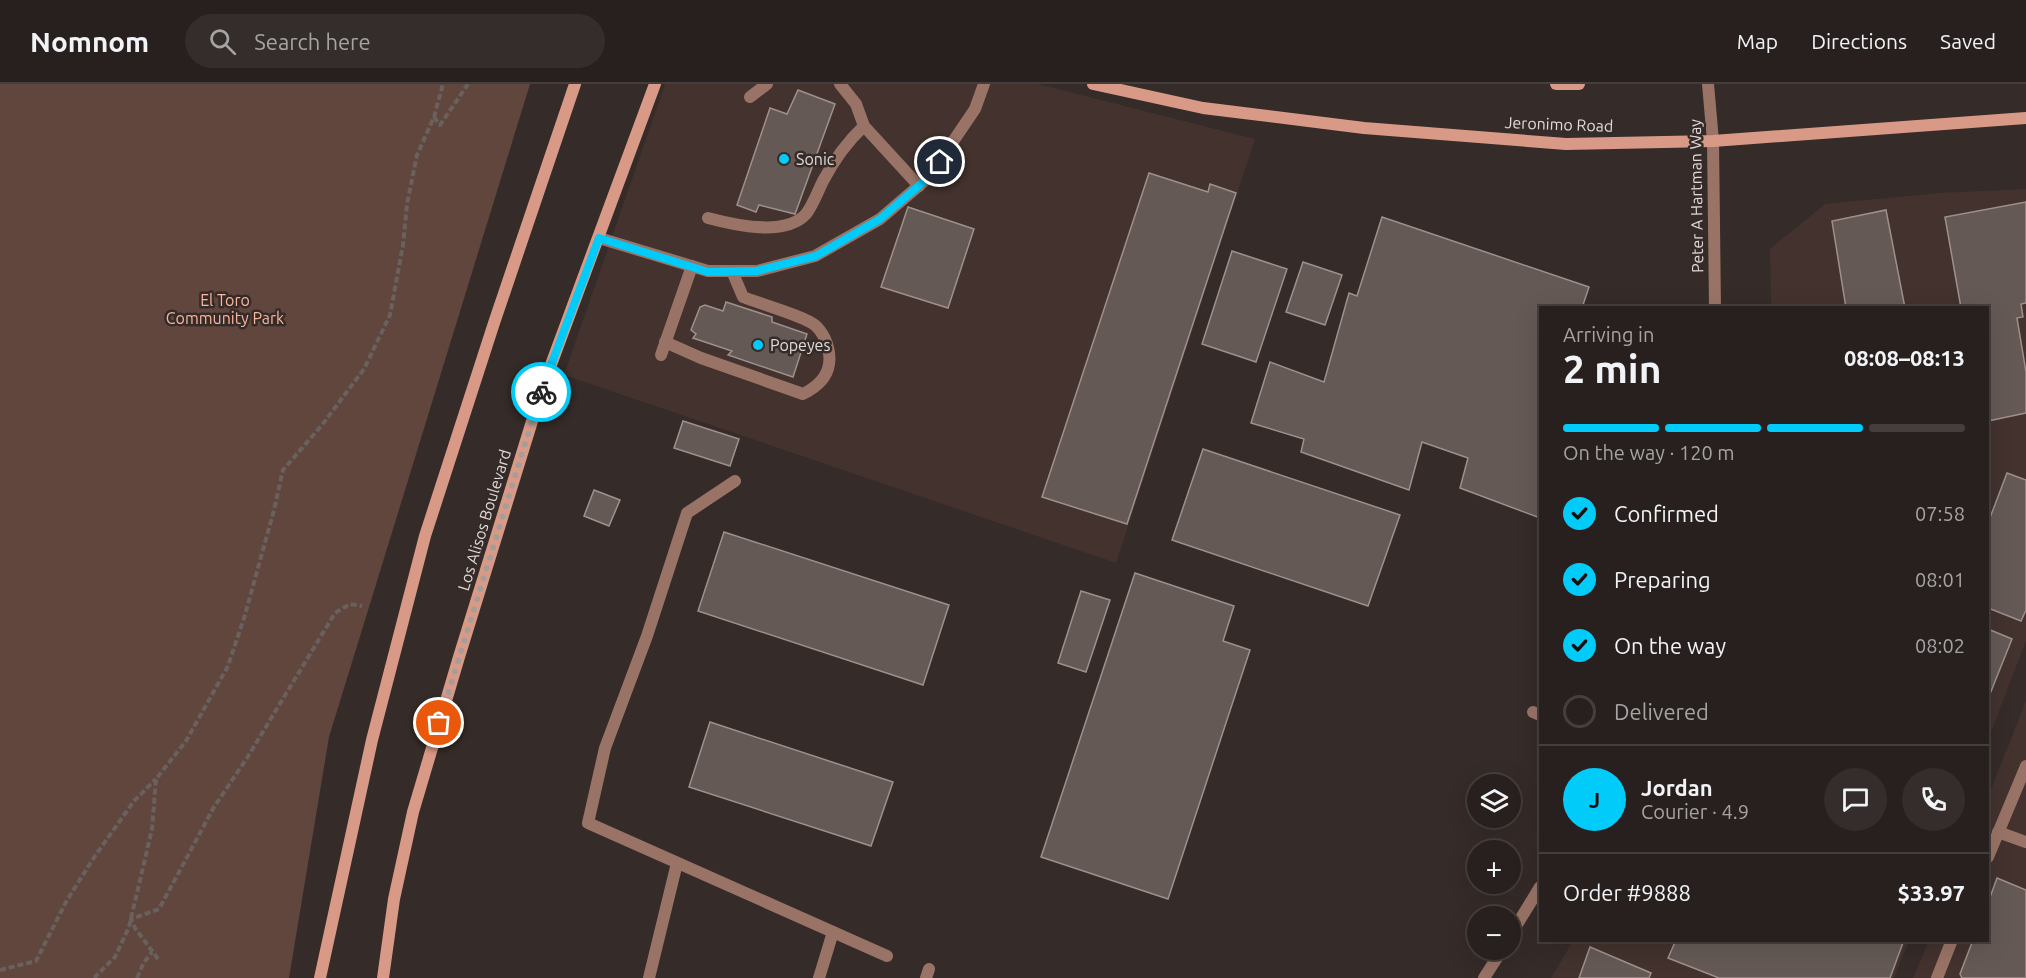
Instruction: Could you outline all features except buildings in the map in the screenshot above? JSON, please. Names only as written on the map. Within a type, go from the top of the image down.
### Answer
[{"type":"main road","points":[[320,978],[372,740],[425,536],[575,84]]},
{"type":"main road","name":"Los Alisos Boulevard","points":[[383,978],[394,899],[416,801],[459,657],[542,389],[655,84]]},
{"type":"main road","name":"Jeronimo Road","points":[[1093,84],[1203,108],[1364,128],[1566,144],[1713,141],[2026,118]]},
{"type":"main road","points":[[1556,84],[1579,84]]},
{"type":"street","points":[[750,97],[767,84]]},
{"type":"street","points":[[840,84],[856,104],[864,126],[919,186]]},
{"type":"street","points":[[599,238],[708,272],[757,271],[816,256],[880,219],[929,177],[975,109],[984,84]]},
{"type":"street","name":"Peter A Hartman Way","points":[[1708,84],[1713,141],[1715,306]]},
{"type":"street","points":[[708,218],[735,225],[765,227],[787,224],[806,214],[837,156],[864,126]]},
{"type":"street","points":[[661,355],[692,266]]},
{"type":"street","points":[[665,342],[803,394],[816,388],[829,367],[830,356],[823,334],[806,320],[743,297],[732,271]]},
{"type":"street","points":[[735,481],[687,513],[647,636],[605,747],[588,823],[887,956]]},
{"type":"street","points":[[1989,854],[2026,766]]},
{"type":"street","points":[[1998,832],[2026,842]]},
{"type":"street","points":[[649,978],[677,863]]},
{"type":"street","points":[[1521,918],[1539,889]]},
{"type":"street","points":[[819,978],[833,932]]},
{"type":"street","points":[[1937,978],[1952,942]]},
{"type":"street","points":[[1484,978],[1496,960]]},
{"type":"path","points":[[0,970],[36,961],[67,900],[95,856],[134,801],[156,779],[186,741],[228,666],[245,615],[283,470],[322,425],[364,369],[390,315],[404,245],[407,204],[417,155],[434,117],[443,84]]},
{"type":"path","points":[[434,117],[440,125],[468,84]]},
{"type":"path","points":[[131,919],[159,909],[214,807],[247,758],[335,613],[350,604],[362,606]]},
{"type":"path","points":[[94,978],[115,957],[129,927],[152,829],[156,779]]},
{"type":"path","points":[[131,919],[135,928],[158,958]]},
{"type":"path","points":[[137,978],[152,952]]},
{"type":"shaded area","points":[[665,84],[1038,84],[1255,139],[1116,563],[564,375]]},
{"type":"shaded area","points":[[2026,189],[2026,641],[1989,737],[1989,306],[1771,306],[1770,249],[1825,204],[1938,193]]},
{"type":"shaded area","points":[[2026,701],[2026,978],[1913,978],[1929,942],[1989,942],[1989,794]]},
{"type":"shaded area","points":[[1572,942],[1909,942],[1894,978],[1551,978]]},
{"type":"green space","name":"El Toro Community Park","points":[[0,84],[530,84],[329,737],[289,978],[0,978]]},
{"type":"way so far","points":[[439,723],[541,392]]},
{"type":"place","name":"Sonic","points":[[784,159]]},
{"type":"place","name":"Popeyes","points":[[758,345]]},
{"type":"route","points":[[541,392],[599,238],[708,272],[757,271],[816,256],[880,219],[929,177],[940,162]]}]
